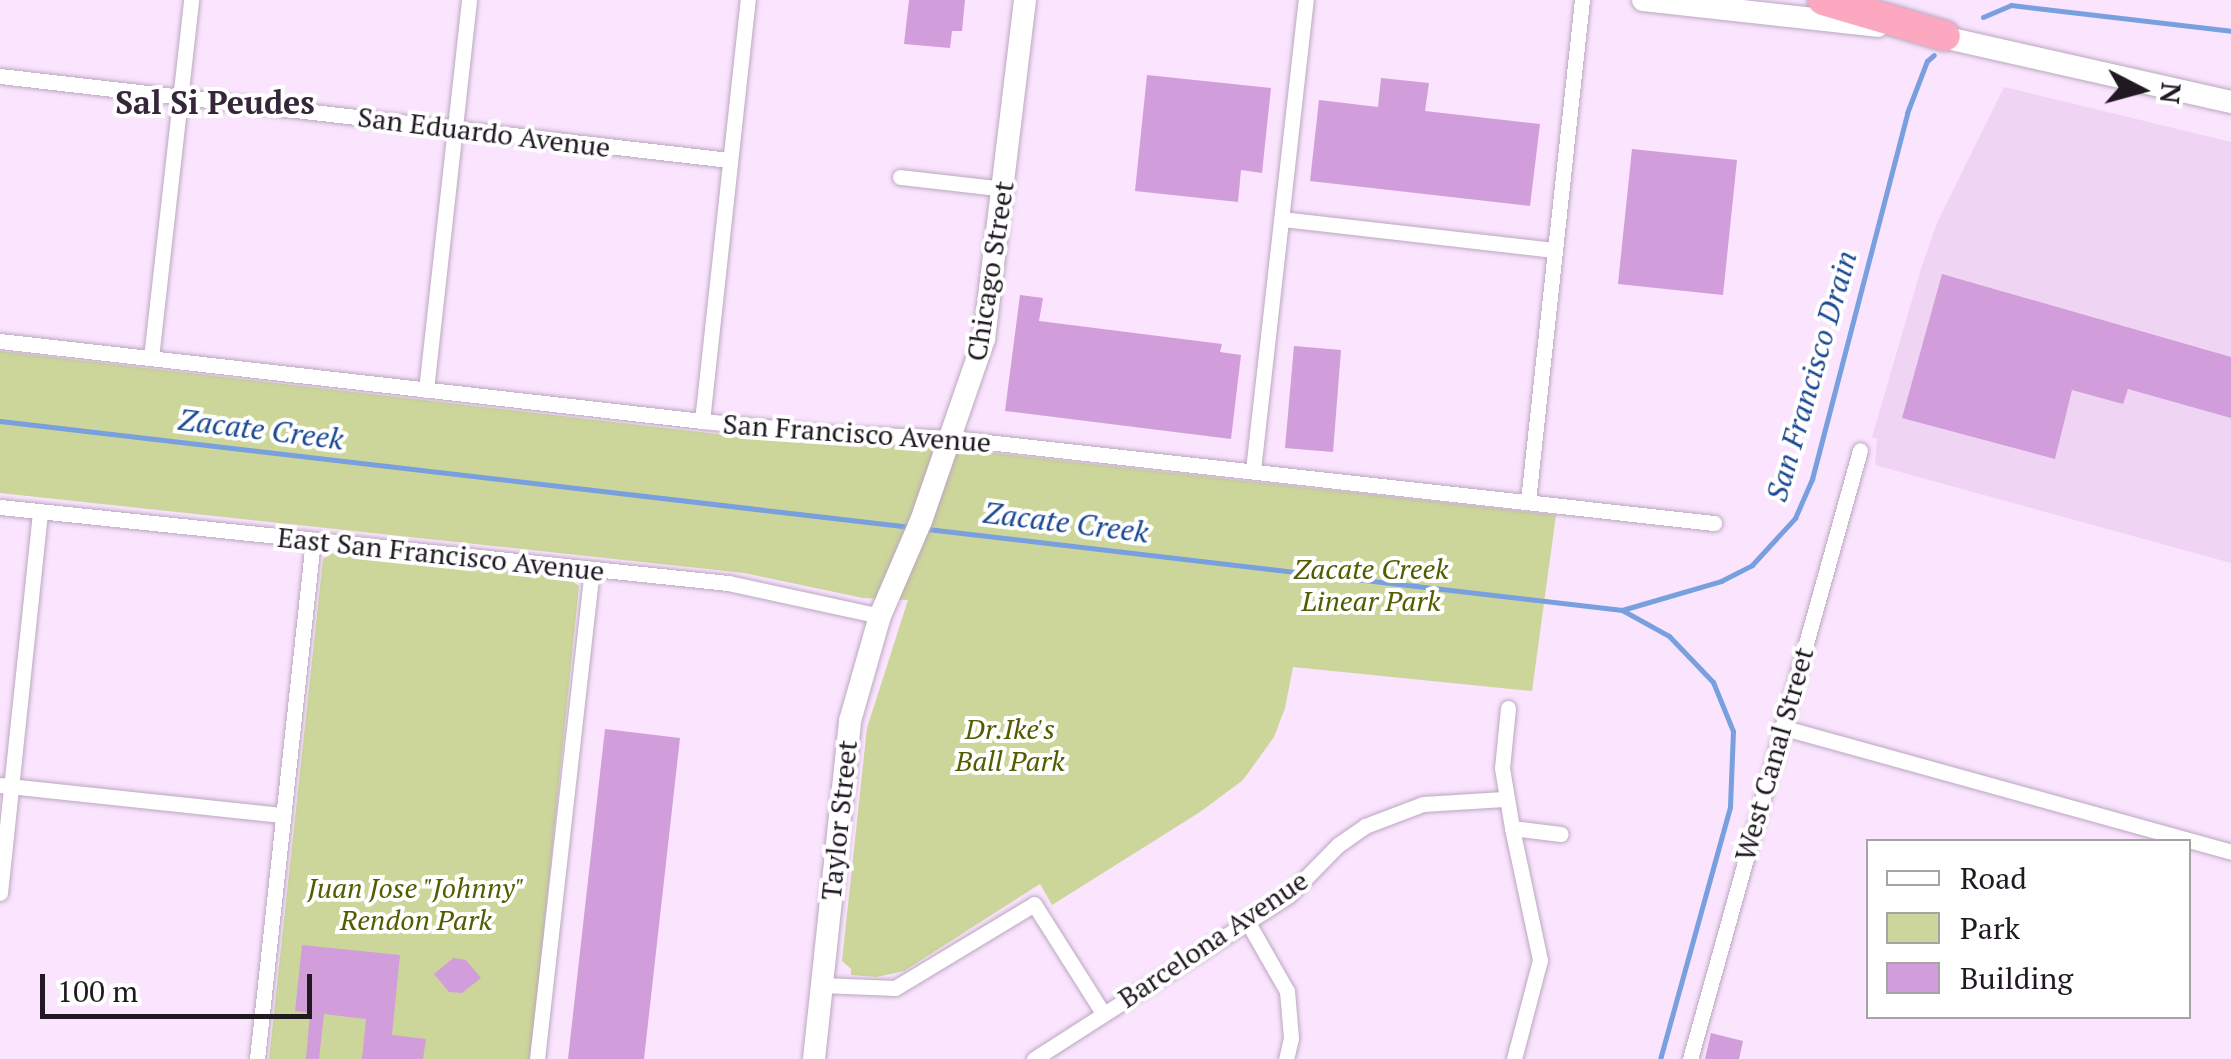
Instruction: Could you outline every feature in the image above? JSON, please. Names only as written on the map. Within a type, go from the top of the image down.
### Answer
[{"type":"highway","points":[[1823,0],[1945,36]]},
{"type":"street","points":[[151,358],[191,0]]},
{"type":"street","points":[[426,390],[469,0]]},
{"type":"street","points":[[702,421],[748,0]]},
{"type":"street","name":"Chicago Street","points":[[892,588],[942,464],[984,339],[1026,0]]},
{"type":"street","points":[[1252,470],[1306,0]]},
{"type":"street","points":[[1528,502],[1582,0]]},
{"type":"street","points":[[1643,0],[1945,36],[2231,102]]},
{"type":"street","name":"San Eduardo Avenue","points":[[0,76],[729,160]]},
{"type":"street","points":[[900,177],[1004,189]]},
{"type":"street","points":[[1282,219],[1553,250]]},
{"type":"street","name":"San Francisco Avenue","points":[[0,341],[702,421],[826,433],[951,438],[1714,523]]},
{"type":"street","name":"West Canal Street","points":[[1690,1059],[1860,450]]},
{"type":"street","name":"East San Francisco Avenue","points":[[0,507],[728,583],[880,616]]},
{"type":"street","points":[[0,893],[6,785],[40,511]]},
{"type":"street","points":[[257,1059],[313,540]]},
{"type":"street","points":[[537,1059],[592,570]]},
{"type":"street","name":"Taylor Street","points":[[814,1059],[850,721],[880,616],[892,588]]},
{"type":"street","points":[[1508,708],[1504,799],[1540,960],[1514,1059]]},
{"type":"street","points":[[1782,726],[2185,839]]},
{"type":"street","points":[[6,785],[283,815]]},
{"type":"street","name":"Barcelona Avenue","points":[[1034,1059],[1289,895],[1338,845],[1393,812],[1423,804],[1504,799]]},
{"type":"street","points":[[1512,828],[1561,834]]},
{"type":"street","points":[[2191,841],[2231,852]]},
{"type":"street","points":[[822,985],[894,988],[1034,904],[1102,1013]]},
{"type":"street","points":[[1247,921],[1287,992],[1291,1038],[1286,1059]]},
{"type":"shaded area","points":[[2004,87],[2231,142],[2231,563],[1875,465],[1877,439],[1872,437],[1921,269],[1937,223]]},
{"type":"green space","name":"Zacate Creek Linear Park","points":[[0,351],[751,438],[902,443],[1556,515],[1532,691],[1293,667],[1285,708],[1274,737],[1243,780],[1200,812],[1052,905],[1040,884],[904,971],[877,977],[851,975],[851,969],[842,961],[867,728],[908,600],[863,598],[744,573],[0,493]]},
{"type":"green space","name":"Juan Jose \"Johnny\" Rendon Park","points":[[333,553],[568,578],[579,586],[531,1059],[269,1059],[323,559]]},
{"type":"building","points":[[909,0],[965,0],[962,31],[952,31],[950,48],[904,44]]},
{"type":"building","points":[[1147,75],[1271,88],[1262,173],[1241,170],[1238,202],[1135,191]]},
{"type":"building","points":[[1381,78],[1429,83],[1425,111],[1540,124],[1530,206],[1310,181],[1319,100],[1378,107]]},
{"type":"building","points":[[1632,149],[1737,160],[1723,295],[1618,284]]},
{"type":"building","points":[[1942,274],[2231,357],[2231,418],[2128,389],[2123,404],[2072,390],[2055,459],[1902,418]]},
{"type":"building","points":[[1020,295],[1043,298],[1039,321],[1222,344],[1220,352],[1241,355],[1231,439],[1005,411]]},
{"type":"building","points":[[1294,346],[1341,350],[1333,452],[1285,448]]},
{"type":"building","points":[[605,729],[680,738],[644,1059],[568,1059]]},
{"type":"building","points":[[302,945],[400,955],[392,1035],[426,1039],[423,1059],[362,1059],[366,1019],[324,1014],[319,1059],[306,1059],[310,1013],[295,1011]]},
{"type":"building","points":[[453,958],[466,960],[481,978],[462,993],[449,992],[434,974]]},
{"type":"building","points":[[1711,1033],[1743,1041],[1739,1059],[1705,1059]]},
{"type":"waterway","name":"San Francisco Drain","points":[[1983,17],[2011,5],[2231,31]]},
{"type":"waterway","name":"San Francisco Drain","points":[[1622,610],[1721,581],[1752,565],[1795,518],[1812,479],[1907,113],[1927,61],[1934,55]]},
{"type":"waterway","name":"Zacate Creek","points":[[0,421],[911,527]]},
{"type":"waterway","name":"Zacate Creek","points":[[927,529],[1622,610],[1669,636],[1713,682],[1733,731],[1730,807],[1660,1059]]},
{"type":"district","name":"Sal Si Peudes","points":[[215,102]]},
{"type":"park label","name":"Dr.Ike's Ball Park","points":[[1010,745]]}]
